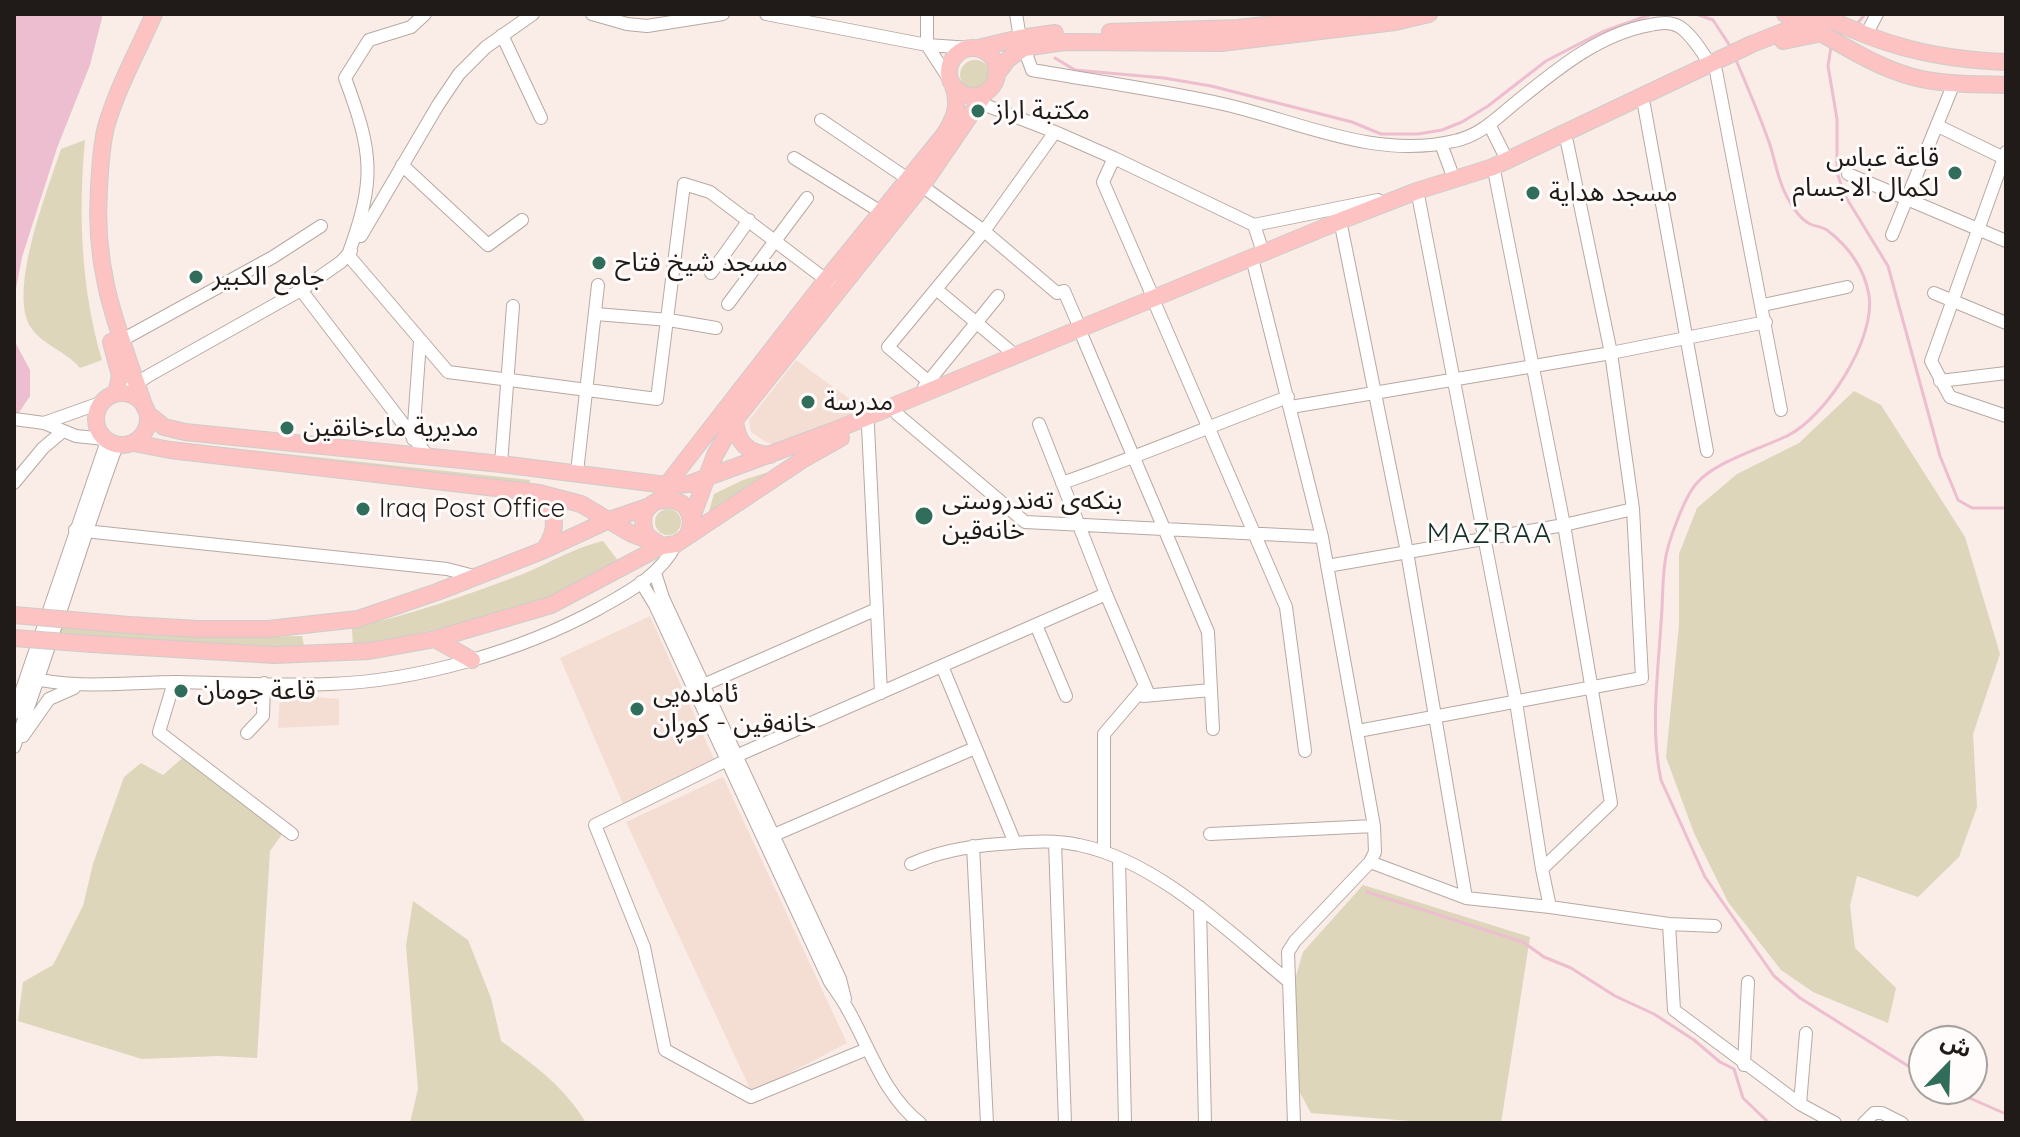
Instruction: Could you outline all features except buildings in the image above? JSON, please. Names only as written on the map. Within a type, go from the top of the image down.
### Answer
[{"type":"main road","points":[[120,393],[120,370],[92,276],[86,218],[91,153],[97,124],[142,14]]},
{"type":"main road","points":[[154,14],[111,113],[101,154],[97,219],[99,256],[106,292],[122,340],[120,393],[96,416],[96,425],[110,442],[539,493],[581,504],[630,533],[674,537]]},
{"type":"main road","points":[[996,75],[1022,43],[1068,32],[1190,22],[1363,14]]},
{"type":"main road","points":[[674,537],[735,420],[881,212],[915,183],[956,115],[956,86],[948,71],[953,58],[964,49],[1064,42],[1221,43],[1395,22],[1429,14]]},
{"type":"main road","points":[[1785,14],[1803,23],[1862,33],[1934,56],[2006,62]]},
{"type":"main road","points":[[1259,259],[1342,230],[1454,179],[1507,160],[1716,66],[1803,23]]},
{"type":"main road","points":[[1754,48],[1829,28],[1896,71],[1931,81],[2006,85]]},
{"type":"main road","points":[[674,537],[647,536],[643,521],[652,504],[995,82],[994,61],[975,48]]},
{"type":"main road","points":[[1931,81],[1934,56]]},
{"type":"main road","points":[[14,638],[274,655],[369,651],[435,639],[551,605],[674,537],[835,441],[1259,259],[1414,197],[1495,175],[1644,105],[1716,66]]},
{"type":"main road","points":[[956,86],[972,96],[983,97]]},
{"type":"main road","points":[[120,393],[164,427],[185,432],[577,472],[666,485],[689,484],[771,456],[916,396],[932,384],[1082,333]]},
{"type":"main road","points":[[134,443],[146,431],[147,411]]},
{"type":"main road","points":[[735,420],[736,434],[744,446],[758,454],[771,456]]},
{"type":"main road","points":[[539,493],[554,514],[552,539],[544,550]]},
{"type":"main road","points":[[14,615],[199,629],[268,629],[358,619],[437,592],[544,550],[609,520],[670,499],[678,501],[689,512],[674,537]]},
{"type":"main road","points":[[435,639],[472,660]]},
{"type":"street","points":[[348,255],[365,204],[368,171],[358,112],[345,78],[369,40],[411,27],[425,14]]},
{"type":"street","points":[[44,423],[120,393],[301,290],[348,255],[459,74],[502,35],[533,14]]},
{"type":"street","points":[[592,14],[647,26],[707,14],[723,14]]},
{"type":"street","points":[[766,14],[927,45],[975,48]]},
{"type":"street","points":[[927,14],[927,45],[956,86]]},
{"type":"street","points":[[1016,14],[1032,70],[1225,104],[1349,139],[1397,144],[1441,144],[1465,138],[1489,124],[1600,42],[1633,29],[1662,23],[1674,24],[1685,31],[1716,66],[1781,410]]},
{"type":"street","points":[[1862,33],[1877,14]]},
{"type":"street","points":[[502,35],[541,118]]},
{"type":"street","points":[[1892,235],[1954,83]]},
{"type":"street","points":[[983,97],[1254,225],[1414,197],[1486,538],[1550,907]]},
{"type":"street","points":[[1644,105],[1707,451]]},
{"type":"street","points":[[821,120],[984,231],[1057,293],[1064,291],[1208,632],[1213,729]]},
{"type":"street","points":[[1489,124],[1507,160]]},
{"type":"street","points":[[1938,126],[2005,156],[1931,361],[1950,397],[2006,416]]},
{"type":"street","points":[[998,296],[932,384],[888,347],[984,231],[1055,132]]},
{"type":"street","points":[[1358,731],[1642,678],[1633,509],[1611,353],[1567,142]]},
{"type":"street","points":[[1441,144],[1454,179]]},
{"type":"street","points":[[794,158],[881,212]]},
{"type":"street","points":[[1114,158],[1103,182],[1286,607],[1305,751]]},
{"type":"street","points":[[402,165],[488,245],[522,220]]},
{"type":"street","points":[[1848,174],[2006,241]]},
{"type":"street","points":[[1495,175],[1564,525],[1611,803],[1542,869]]},
{"type":"street","points":[[348,255],[448,372],[657,399],[684,184],[710,192],[832,285]]},
{"type":"street","points":[[728,304],[807,198]]},
{"type":"street","points":[[711,273],[749,220]]},
{"type":"street","points":[[1254,225],[1289,402],[1322,537],[1374,826],[1375,852],[1370,862],[1291,946],[1287,958],[1294,1123]]},
{"type":"street","points":[[122,340],[273,257],[321,226]]},
{"type":"street","points":[[1342,230],[1407,552],[1466,898]]},
{"type":"street","points":[[577,472],[598,285]]},
{"type":"street","points":[[1763,305],[1847,287]]},
{"type":"street","points":[[936,289],[1015,355]]},
{"type":"street","points":[[301,290],[413,436],[420,455]]},
{"type":"street","points":[[1934,293],[2006,323]]},
{"type":"street","points":[[501,464],[513,306]]},
{"type":"street","points":[[596,314],[669,320],[716,328]]},
{"type":"street","points":[[1062,483],[1136,458],[1209,427],[1289,402],[1375,394],[1611,353],[1766,322]]},
{"type":"street","points":[[413,436],[420,341]]},
{"type":"street","points":[[419,359],[438,361]]},
{"type":"street","points":[[1940,381],[2006,373]]},
{"type":"street","points":[[897,414],[1025,522],[1322,537]]},
{"type":"street","points":[[14,419],[44,423],[62,432],[110,442],[33,679],[14,749]]},
{"type":"street","points":[[1039,424],[1144,693]]},
{"type":"street","points":[[868,426],[881,693]]},
{"type":"street","points":[[14,483],[43,448],[62,432]]},
{"type":"street","points":[[1327,566],[1564,525],[1633,509]]},
{"type":"street","points":[[80,531],[447,569],[474,576]]},
{"type":"street","points":[[14,749],[49,699],[64,690],[85,686],[174,682],[332,684],[411,673],[500,653],[563,628],[655,573],[668,560],[674,537]]},
{"type":"street","points":[[655,573],[698,687]]},
{"type":"street","points":[[641,582],[698,687],[768,837],[840,979],[846,1006],[867,1049],[905,1109],[920,1123]]},
{"type":"street","points":[[867,1049],[751,1097],[665,1050],[644,947],[595,825],[732,758],[1106,594]]},
{"type":"street","points":[[698,687],[877,609]]},
{"type":"street","points":[[1036,625],[1066,696]]},
{"type":"street","points":[[942,666],[1015,843]]},
{"type":"street","points":[[33,679],[85,686]]},
{"type":"street","points":[[14,713],[33,679]]},
{"type":"street","points":[[174,682],[159,732],[292,834]]},
{"type":"street","points":[[247,733],[263,716],[264,683]]},
{"type":"street","points":[[1104,852],[1104,734],[1144,693],[1211,690]]},
{"type":"street","points":[[768,837],[975,748]]},
{"type":"street","points":[[1210,834],[1374,826]]},
{"type":"street","points":[[1055,842],[1065,1123]]},
{"type":"street","points":[[911,864],[941,852],[1015,843],[1055,842],[1104,852],[1200,907],[1287,980]]},
{"type":"street","points":[[973,846],[987,1123]]},
{"type":"street","points":[[1119,859],[1125,1123]]},
{"type":"street","points":[[1370,862],[1466,898],[1669,924],[1715,926]]},
{"type":"street","points":[[1200,907],[1205,1123]]},
{"type":"street","points":[[1669,924],[1674,1010],[1744,1065],[1800,1104],[1835,1123]]},
{"type":"street","points":[[1744,1065],[1748,982]]},
{"type":"street","points":[[1800,1104],[1806,1033]]},
{"type":"street","points":[[1864,1123],[1874,1113],[1882,1113],[1902,1123]]},
{"type":"shaded area","points":[[14,14],[103,14],[90,65],[57,148],[22,257],[14,299]]},
{"type":"shaded area","points":[[975,60],[986,64],[990,75],[986,86],[975,90],[964,86],[960,75],[964,64]]},
{"type":"shaded area","points":[[85,140],[83,251],[90,306],[102,360],[80,368],[32,329],[25,313],[24,292],[32,241],[61,149]]},
{"type":"shaded area","points":[[14,340],[30,370],[30,396],[14,420]]},
{"type":"shaded area","name":"مدرسة","points":[[796,360],[865,410],[777,445],[766,442],[751,432],[749,420]]},
{"type":"shaded area","points":[[1854,391],[1881,405],[1965,537],[2000,654],[1973,734],[1977,807],[1959,857],[1918,897],[1857,876],[1850,906],[1855,948],[1896,988],[1888,1023],[1813,992],[1781,970],[1728,902],[1694,833],[1666,757],[1679,625],[1679,554],[1697,508],[1737,474],[1799,443]]},
{"type":"shaded area","points":[[156,440],[530,480],[530,484],[159,443]]},
{"type":"shaded area","points":[[775,470],[706,521],[714,494],[743,480]]},
{"type":"shaded area","points":[[668,509],[677,513],[681,522],[677,531],[668,535],[659,531],[655,522],[659,513]]},
{"type":"shaded area","points":[[603,541],[623,567],[536,604],[482,620],[353,647],[352,628],[459,597]]},
{"type":"shaded area","name":"ئامادەیی خانەقین - کوڕان","points":[[650,616],[714,759],[623,804],[560,658]]},
{"type":"shaded area","points":[[48,625],[248,637],[302,636],[305,650],[47,633]]},
{"type":"shaded area","points":[[280,694],[339,699],[339,725],[278,728]]},
{"type":"shaded area","points":[[187,754],[283,833],[270,851],[257,1058],[142,1059],[18,1021],[23,982],[53,965],[83,906],[93,864],[124,777],[141,763],[163,775]]},
{"type":"shaded area","points":[[723,777],[847,1043],[752,1093],[626,822]]},
{"type":"shaded area","points":[[1363,885],[1530,937],[1501,1123],[1435,1123],[1311,1113],[1299,1091],[1294,983],[1303,952]]},
{"type":"shaded area","points":[[413,901],[468,940],[491,998],[501,1041],[559,1088],[586,1123],[410,1123],[418,1089],[406,946]]},
{"type":"waterway","points":[[1055,58],[1075,70],[1164,78],[1211,86],[1352,122],[1381,134],[1418,134],[1442,130],[1462,122],[1546,61],[1602,32],[1652,14]]},
{"type":"waterway","points":[[1696,14],[1713,20],[1732,49]]},
{"type":"waterway","points":[[1857,24],[1865,14]]},
{"type":"waterway","points":[[1831,47],[1828,66],[1837,119],[1837,172],[1844,194],[1888,266],[1940,456],[1958,500],[1972,508],[2006,508]]},
{"type":"waterway","points":[[1736,60],[1766,134],[1786,195],[1801,217],[1827,230],[1854,258],[1867,285],[1869,313],[1865,333],[1845,375],[1817,412],[1787,436],[1726,462],[1704,476],[1681,510],[1669,544],[1663,577],[1655,722],[1661,780],[1705,877],[1774,976],[1800,998],[1908,1066]]},
{"type":"waterway","points":[[1367,892],[1523,942],[1544,957],[1571,968],[1615,996],[1654,1014],[1734,1069],[1743,1098],[1769,1123]]},
{"type":"waterway","points":[[1985,1105],[2006,1114]]},
{"type":"place","name":"مكتبة اراز","points":[[978,111]]},
{"type":"place","name":"قاعة عباس لكمال الاجسام","points":[[1955,173]]},
{"type":"place","name":"مسجد هداية","points":[[1533,193]]},
{"type":"place","name":"مسجد شيخ فتاح","points":[[599,263]]},
{"type":"place","name":"جامع الكبير","points":[[196,277]]},
{"type":"place","name":"مدرسة","points":[[808,402]]},
{"type":"place","name":"مديرية ماءخانقين","points":[[287,428]]},
{"type":"place","name":"Iraq Post Office","points":[[363,509]]},
{"type":"place","name":"بنکەی تەندروستی خانەقین","points":[[924,516]]},
{"type":"place","name":"قاعة جومان","points":[[181,691]]},
{"type":"place","name":"ئامادەیی خانەقین - کوڕان","points":[[637,709]]},
{"type":"district","name":"MAZRAA","points":[[1490,535]]}]
